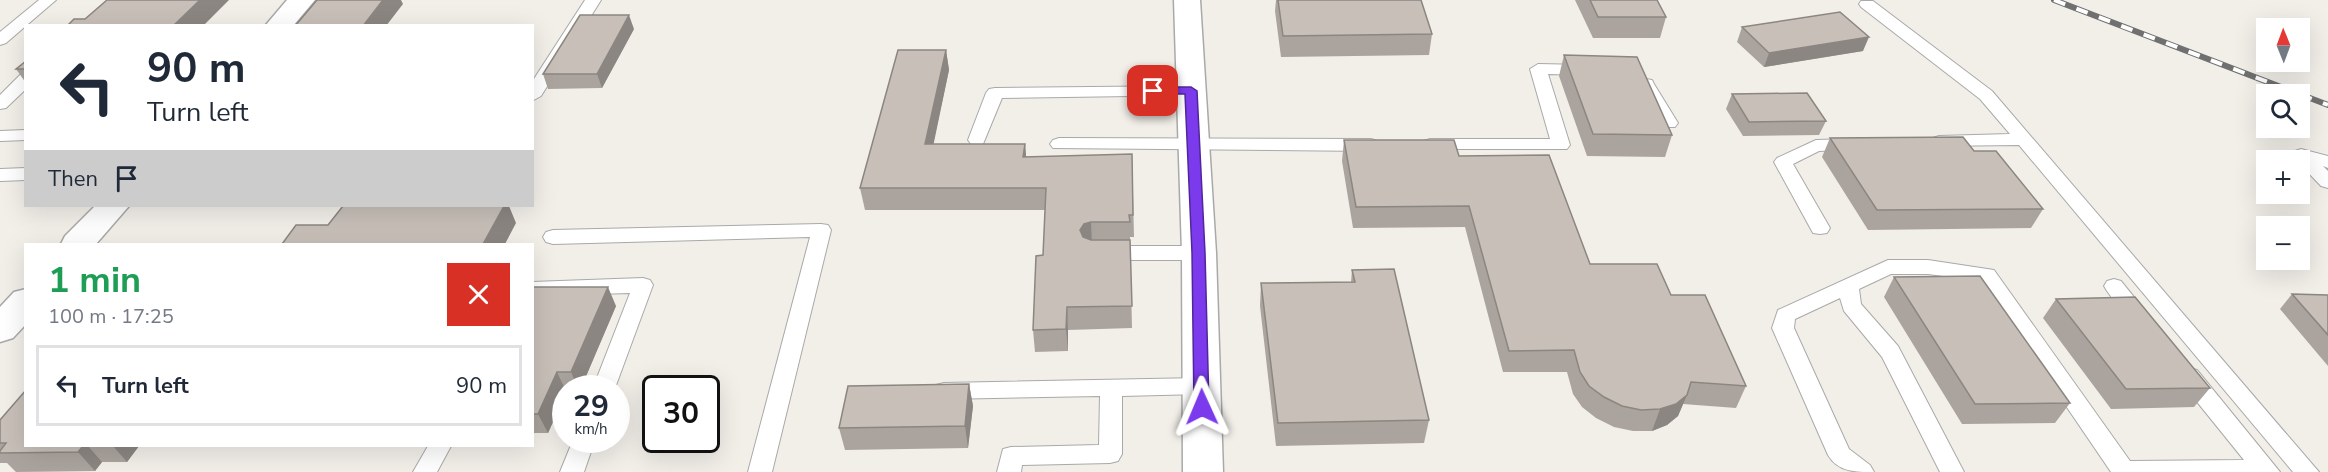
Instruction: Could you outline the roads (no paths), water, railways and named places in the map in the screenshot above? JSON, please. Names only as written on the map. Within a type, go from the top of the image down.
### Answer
[{"type":"street","points":[[280,24],[302,0]]},
{"type":"street","points":[[1187,0],[1195,143],[1203,472]]},
{"type":"street","points":[[78,243],[112,207]]},
{"type":"street","points":[[0,329],[24,303]]},
{"type":"lane","points":[[0,40],[48,0]]},
{"type":"lane","points":[[534,93],[593,0]]},
{"type":"lane","points":[[1867,4],[1986,95],[2307,472]]},
{"type":"lane","points":[[1415,145],[1561,145],[1538,69],[1605,70]]},
{"type":"lane","points":[[1638,71],[1669,123]]},
{"type":"lane","points":[[1,103],[24,81]]},
{"type":"lane","points":[[977,140],[995,93],[1191,91]]},
{"type":"lane","points":[[1,103],[24,103]]},
{"type":"lane","points":[[0,135],[24,135]]},
{"type":"lane","points":[[1920,142],[2023,139]]},
{"type":"lane","points":[[1059,144],[1393,145]]},
{"type":"lane","points":[[1820,228],[1783,162],[1816,146],[1874,144]]},
{"type":"lane","points":[[2328,162],[2301,155],[2328,182]]},
{"type":"lane","points":[[0,175],[24,174]]},
{"type":"lane","points":[[553,237],[821,230],[760,472]]},
{"type":"lane","points":[[1093,253],[1198,253]]},
{"type":"lane","points":[[1862,472],[1840,455],[1783,328],[1785,315],[1888,267],[1928,267],[1987,275],[2124,471],[2266,470]]},
{"type":"lane","points":[[534,289],[643,285],[609,375]]},
{"type":"lane","points":[[1848,285],[1851,306],[1890,352],[1952,472]]},
{"type":"lane","points":[[2114,286],[2152,332]]},
{"type":"lane","points":[[2175,359],[2266,470]]},
{"type":"lane","points":[[927,392],[1201,386]]},
{"type":"lane","points":[[1009,472],[1011,456],[1110,454],[1111,388]]},
{"type":"lane","points":[[425,472],[438,447]]},
{"type":"lane","points":[[572,472],[580,453]]},
{"type":"railway","points":[[2054,0],[2328,105]]}]
